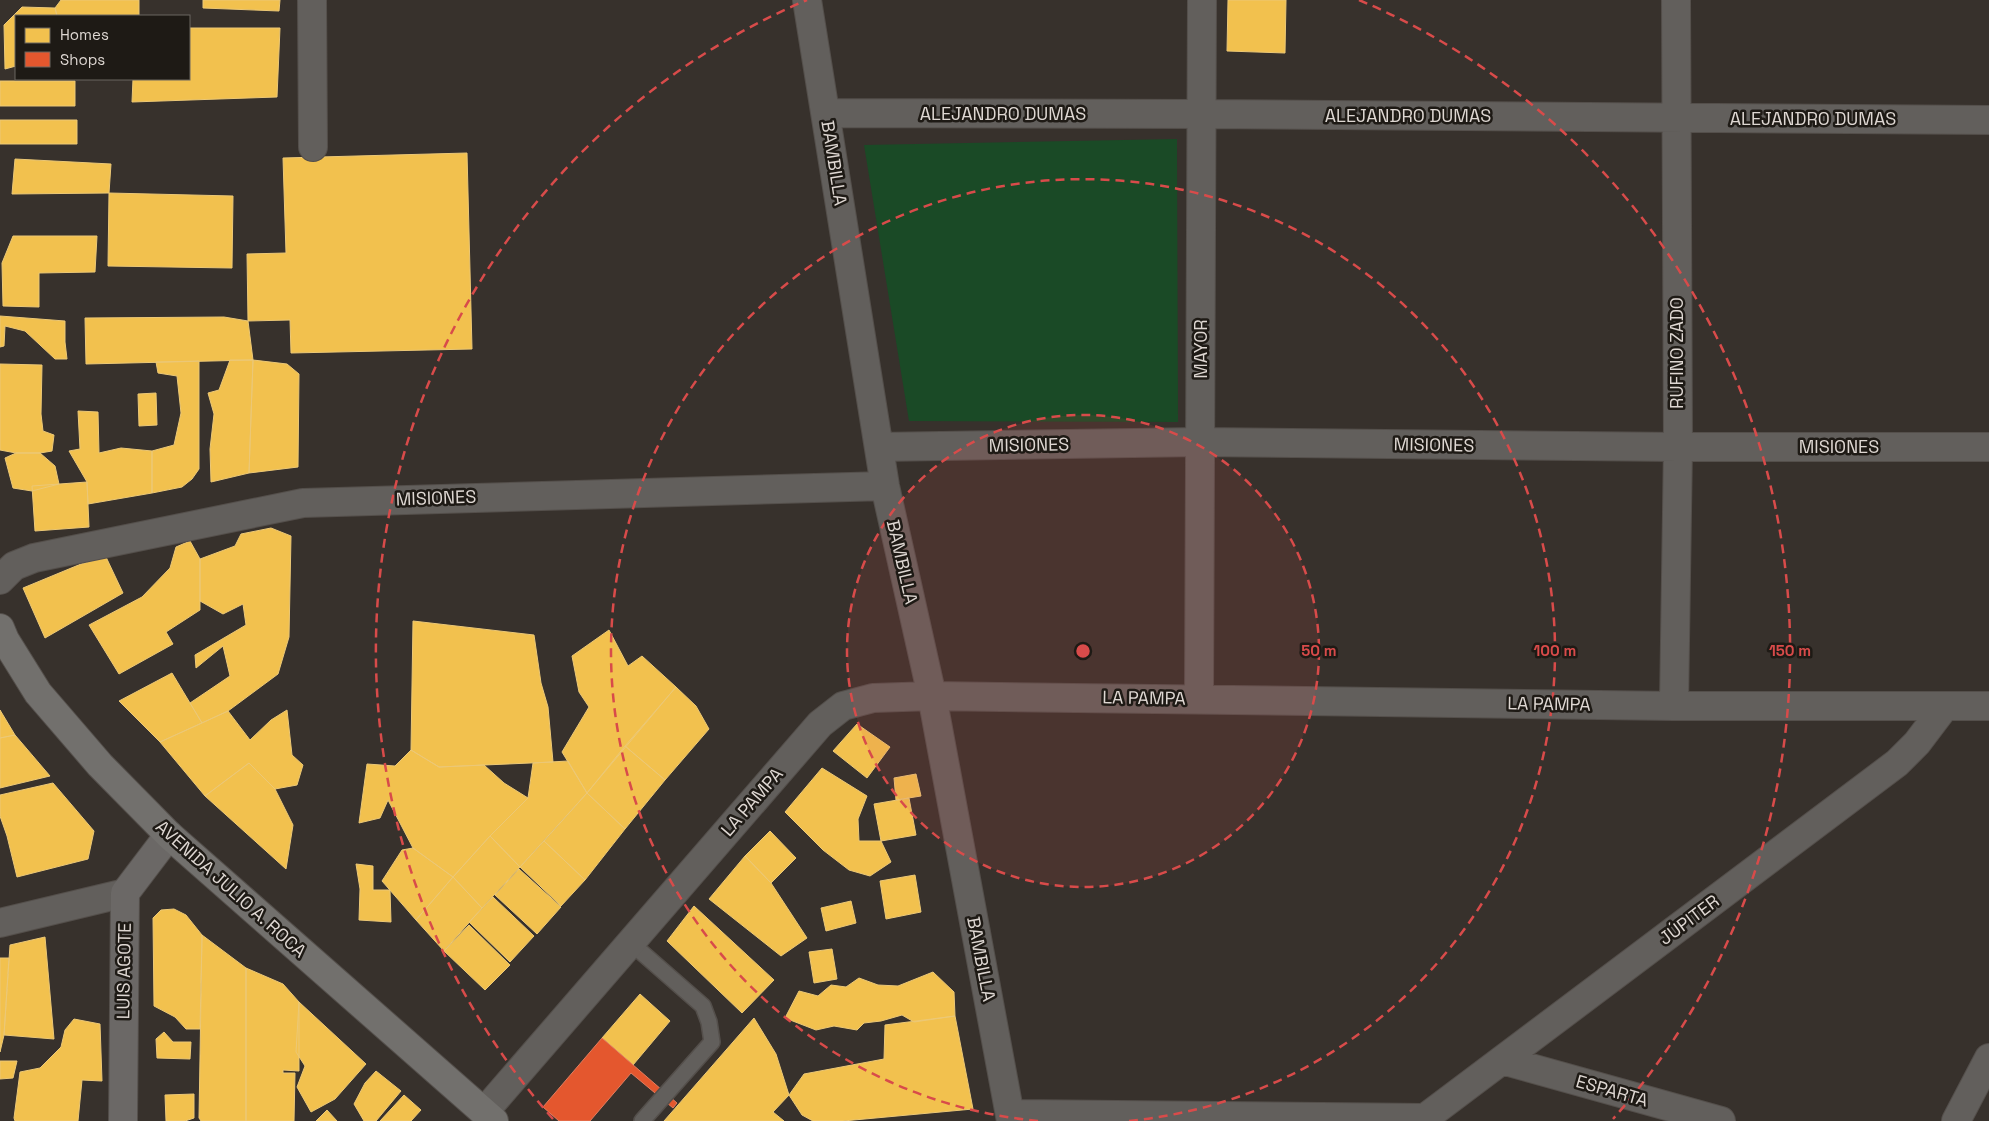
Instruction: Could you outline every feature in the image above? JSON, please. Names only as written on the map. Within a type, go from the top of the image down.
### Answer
[{"type":"main road","name":"AVENIDA JULIO A. ROCA","points":[[0,628],[5,640],[38,694],[100,765],[169,835],[489,1117]]},
{"type":"main road","points":[[125,893],[169,835]]},
{"type":"main road","name":"LUIS AGOTE","points":[[123,1121],[125,893]]},
{"type":"street","points":[[312,0],[313,147]]},
{"type":"street","name":"BAMBILLA","points":[[807,0],[885,486],[932,696],[1011,1118]]},
{"type":"street","name":"MAYOR","points":[[1199,698],[1202,0]]},
{"type":"street","name":"RUFINO ZADO","points":[[1674,706],[1678,447],[1676,0]]},
{"type":"street","name":"ALEJANDRO DUMAS","points":[[826,114],[1202,114],[1989,120]]},
{"type":"street","name":"MISIONES","points":[[879,447],[1200,442],[1678,447],[1989,447]]},
{"type":"street","name":"MISIONES","points":[[0,580],[14,566],[34,558],[303,503],[885,486]]},
{"type":"street","name":"LA PAMPA","points":[[489,1117],[631,943],[820,724],[843,706],[873,698],[932,696],[1199,698],[1674,706],[1989,706]]},
{"type":"street","name":"JÚPITER","points":[[1423,1120],[1897,763],[1917,743],[1945,706]]},
{"type":"street","points":[[0,923],[125,893]]},
{"type":"street","points":[[1956,1121],[1989,1058]]},
{"type":"street","name":"ESPARTA","points":[[1502,1060],[1721,1121]]},
{"type":"street","points":[[1011,1118],[1423,1120]]},
{"type":"lane","points":[[631,943],[702,1006],[709,1022],[712,1042],[642,1121]]},
{"type":"green space","points":[[1177,139],[1178,422],[909,421],[864,145]]},
{"type":"building: Homes","points":[[61,0],[139,0],[139,15],[57,15],[55,8]]},
{"type":"building: Homes","points":[[203,0],[280,0],[279,11],[203,8]]},
{"type":"building: Homes","points":[[1228,0],[1286,0],[1285,53],[1227,51]]},
{"type":"building: Homes","points":[[22,7],[55,8],[57,15],[15,15],[15,66],[5,69],[4,25]]},
{"type":"building: Homes","points":[[190,28],[280,28],[277,97],[132,102],[133,80],[190,80]]},
{"type":"building: Homes","points":[[0,81],[75,81],[75,106],[0,106]]},
{"type":"building: Homes","points":[[0,120],[77,120],[77,144],[0,144]]},
{"type":"building: Homes","points":[[467,153],[472,349],[291,353],[290,320],[248,321],[247,254],[286,253],[283,158]]},
{"type":"building: Homes","points":[[15,159],[111,164],[109,193],[12,194]]},
{"type":"building: Homes","points":[[109,193],[233,196],[232,268],[108,266]]},
{"type":"building: Homes","points":[[13,236],[97,236],[95,272],[39,273],[39,307],[3,306],[2,263]]},
{"type":"building: Homes","points":[[0,316],[65,321],[67,359],[55,359],[25,331],[5,326],[4,346],[0,347]]},
{"type":"building: Homes","points":[[224,317],[248,321],[253,360],[86,364],[85,318]]},
{"type":"building: Homes","points":[[230,360],[253,360],[249,473],[211,482],[210,449],[214,414],[208,393],[219,390]]},
{"type":"building: Homes","points":[[253,360],[287,364],[299,374],[298,467],[249,473]]},
{"type":"building: Homes","points":[[199,361],[199,469],[192,479],[182,487],[152,493],[152,451],[174,445],[181,413],[177,376],[158,373],[156,362]]},
{"type":"building: Homes","points":[[0,364],[42,365],[41,414],[43,431],[54,435],[52,451],[16,453],[0,450]]},
{"type":"building: Homes","points":[[156,393],[157,425],[139,426],[138,394]]},
{"type":"building: Homes","points":[[78,411],[98,412],[99,453],[121,448],[152,451],[152,493],[88,504],[87,482],[69,451],[80,449]]},
{"type":"building: Homes","points":[[16,453],[40,453],[55,466],[59,484],[32,491],[13,488],[5,458]]},
{"type":"building: Homes","points":[[87,482],[89,527],[35,531],[32,486]]},
{"type":"building: Homes","points":[[271,528],[291,536],[289,637],[278,674],[228,711],[202,723],[190,703],[230,676],[223,646],[196,668],[195,655],[246,625],[243,604],[223,614],[200,601],[200,559],[235,546],[241,534]]},
{"type":"building: Homes","points":[[190,541],[200,559],[200,610],[166,632],[173,644],[119,674],[89,625],[142,597],[170,568],[176,547]]},
{"type":"building: Homes","points":[[106,557],[123,593],[45,638],[23,588],[81,564]]},
{"type":"building: Homes","points":[[413,621],[534,635],[541,683],[548,707],[553,762],[439,767],[411,750]]},
{"type":"building: Homes","points":[[609,630],[628,666],[642,656],[676,687],[587,793],[562,752],[589,707],[579,692],[572,656]]},
{"type":"building: Homes","points":[[172,673],[202,723],[160,742],[119,701]]},
{"type":"building: Homes","points":[[676,687],[696,706],[709,729],[665,780],[625,746]]},
{"type":"building: Homes","points":[[0,710],[15,735],[0,738]]},
{"type":"building: Homes","points":[[287,710],[292,755],[303,765],[297,785],[275,789],[249,763],[205,796],[160,742],[228,711],[250,740],[271,720]]},
{"type":"building: Homes","points":[[857,724],[890,747],[867,778],[833,751]]},
{"type":"building: Homes","points":[[15,735],[50,776],[0,788],[0,738]]},
{"type":"building: Homes","points":[[625,746],[665,780],[625,829],[587,793]]},
{"type":"building: Homes","points":[[411,750],[439,767],[484,765],[504,783],[528,798],[453,877],[413,848],[388,800],[380,818],[359,823],[367,764],[395,766]]},
{"type":"building: Homes","points":[[568,761],[587,793],[520,867],[490,836],[528,798],[533,763]]},
{"type":"building: Homes","points":[[249,763],[275,789],[293,825],[286,869],[205,796]]},
{"type":"building: Homes","points":[[822,768],[867,796],[858,819],[859,841],[881,841],[891,862],[870,876],[849,870],[823,850],[785,812]]},
{"type":"building: Homes","points":[[916,774],[921,796],[896,800],[894,778]]},
{"type":"building: Homes","points":[[53,783],[94,831],[88,859],[17,877],[0,816],[0,795]]},
{"type":"building: Homes","points":[[587,793],[625,829],[585,880],[544,841]]},
{"type":"building: Homes","points":[[909,798],[916,835],[881,841],[874,804]]},
{"type":"building: Homes","points":[[770,831],[796,858],[771,883],[745,856]]},
{"type":"building: Homes","points":[[490,836],[520,867],[482,908],[453,877]]},
{"type":"building: Homes","points":[[544,841],[585,880],[561,906],[520,867]]},
{"type":"building: Homes","points":[[413,848],[453,877],[416,920],[382,881],[402,850]]},
{"type":"building: Homes","points":[[745,856],[771,883],[807,938],[781,956],[709,899]]},
{"type":"building: Homes","points":[[356,864],[373,866],[373,890],[390,890],[391,922],[359,920],[360,889]]},
{"type":"building: Homes","points":[[519,869],[561,907],[537,934],[495,895]]},
{"type":"building: Homes","points":[[915,875],[921,912],[886,919],[880,881]]},
{"type":"building: Homes","points":[[453,877],[482,908],[444,951],[416,920]]},
{"type":"building: Homes","points":[[493,897],[534,936],[510,962],[469,922]]},
{"type":"building: Homes","points":[[851,901],[856,923],[826,931],[821,908]]},
{"type":"building: Homes","points":[[694,906],[774,980],[742,1013],[667,941]]},
{"type":"building: Homes","points":[[174,909],[186,915],[202,935],[200,1029],[186,1029],[175,1017],[154,1006],[153,918],[161,910]]},
{"type":"building: Homes","points":[[469,925],[510,965],[485,990],[444,951]]},
{"type":"building: Homes","points":[[202,935],[246,968],[246,1121],[201,1121],[199,1118]]},
{"type":"building: Homes","points":[[45,937],[54,1039],[4,1035],[10,945]]},
{"type":"building: Homes","points":[[832,949],[837,979],[814,983],[809,952]]},
{"type":"building: Homes","points":[[0,958],[9,958],[4,1035],[0,1052]]},
{"type":"building: Homes","points":[[246,968],[283,984],[299,1002],[299,1071],[283,1070],[283,1073],[295,1073],[294,1121],[246,1121]]},
{"type":"building: Homes","points":[[933,972],[954,992],[955,1016],[914,1022],[902,1015],[881,1021],[864,1023],[857,1030],[834,1026],[816,1030],[785,1018],[799,991],[818,996],[831,985],[846,987],[859,978],[878,985],[898,986]]},
{"type":"building: Homes","points":[[640,994],[670,1021],[633,1065],[602,1038]]},
{"type":"building: Homes","points":[[299,1002],[366,1064],[335,1099],[311,1112],[297,1087],[305,1066],[296,1052]]},
{"type":"building: Homes","points":[[955,1016],[973,1109],[843,1121],[813,1121],[802,1115],[789,1095],[804,1074],[884,1059],[885,1025]]},
{"type":"building: Homes","points":[[754,1018],[776,1054],[789,1095],[773,1112],[784,1121],[664,1121]]},
{"type":"building: Homes","points":[[74,1019],[100,1024],[102,1081],[82,1080],[78,1121],[15,1121],[20,1072],[40,1068],[61,1047],[65,1030]]},
{"type":"building: Homes","points":[[164,1032],[173,1042],[191,1042],[190,1059],[157,1058],[156,1039]]},
{"type":"building: Homes","points":[[0,1061],[17,1061],[13,1078],[0,1079]]},
{"type":"building: Homes","points":[[376,1071],[401,1091],[376,1121],[364,1121],[354,1104],[365,1083]]},
{"type":"building: Homes","points":[[194,1094],[194,1118],[185,1121],[166,1121],[165,1095]]},
{"type":"building: Homes","points":[[404,1095],[421,1110],[411,1121],[380,1121]]},
{"type":"building: Homes","points":[[327,1110],[337,1121],[316,1121]]},
{"type":"building: Shops","points":[[602,1038],[677,1103],[673,1108],[631,1073],[590,1121],[559,1121],[543,1107]]}]
